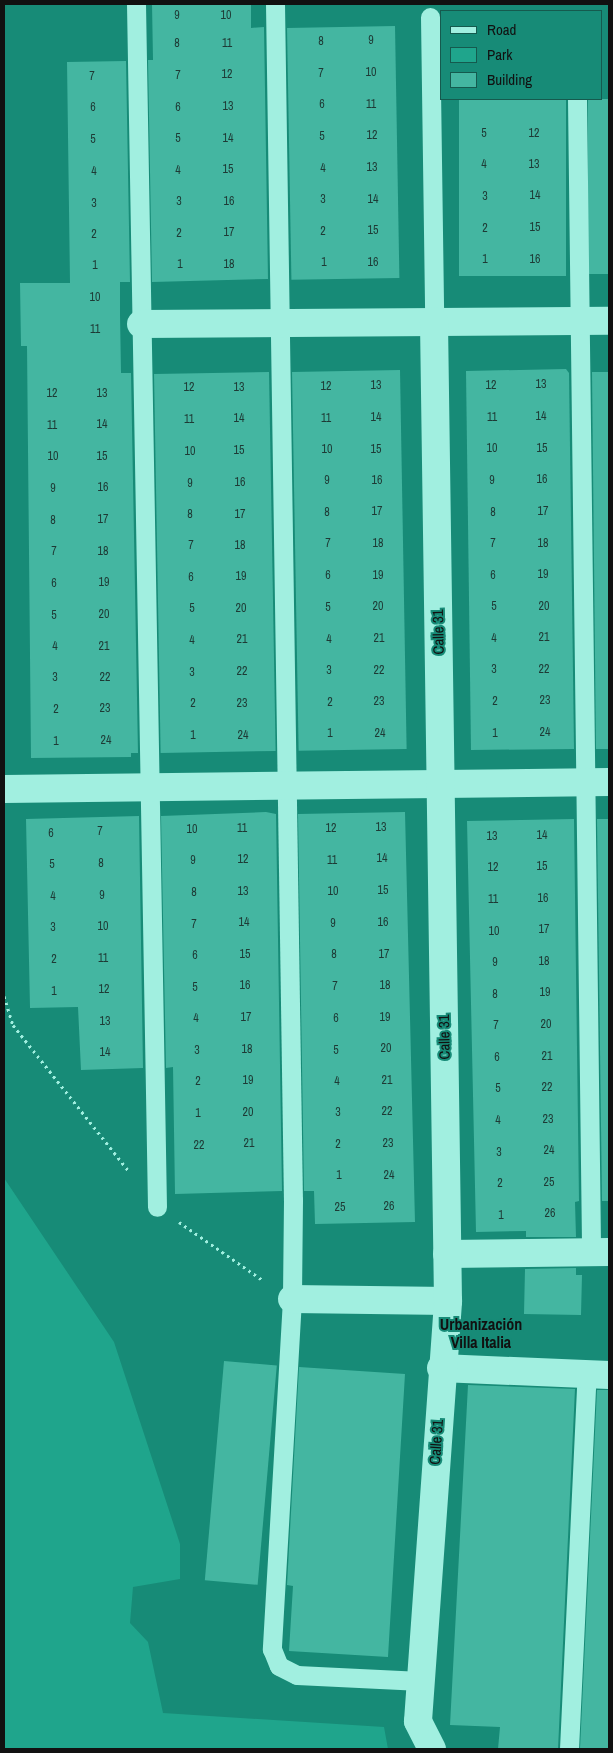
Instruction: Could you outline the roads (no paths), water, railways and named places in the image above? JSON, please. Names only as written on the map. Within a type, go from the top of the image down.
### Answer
[{"type":"street","points":[[141,324],[609,320]]},
{"type":"street","name":"Calle 31","points":[[432,1749],[418,1721],[441,1368],[448,1301],[434,321]]},
{"type":"street","points":[[4,789],[598,782]]},
{"type":"street","points":[[447,1254],[600,1252]]},
{"type":"street","points":[[292,1299],[448,1301]]},
{"type":"street","points":[[441,1368],[598,1375]]},
{"type":"lane","points":[[136,4],[157,1206]]},
{"type":"lane","points":[[275,4],[293,1200],[292,1299],[272,1649],[279,1666],[297,1675],[421,1681]]},
{"type":"lane","points":[[430,17],[434,321]]},
{"type":"lane","points":[[577,100],[580,321],[598,782],[600,1252]]},
{"type":"lane","points":[[569,1749],[598,1375]]},
{"type":"district","name":"Urbanización Villa Italia","points":[[481,1333]]}]
